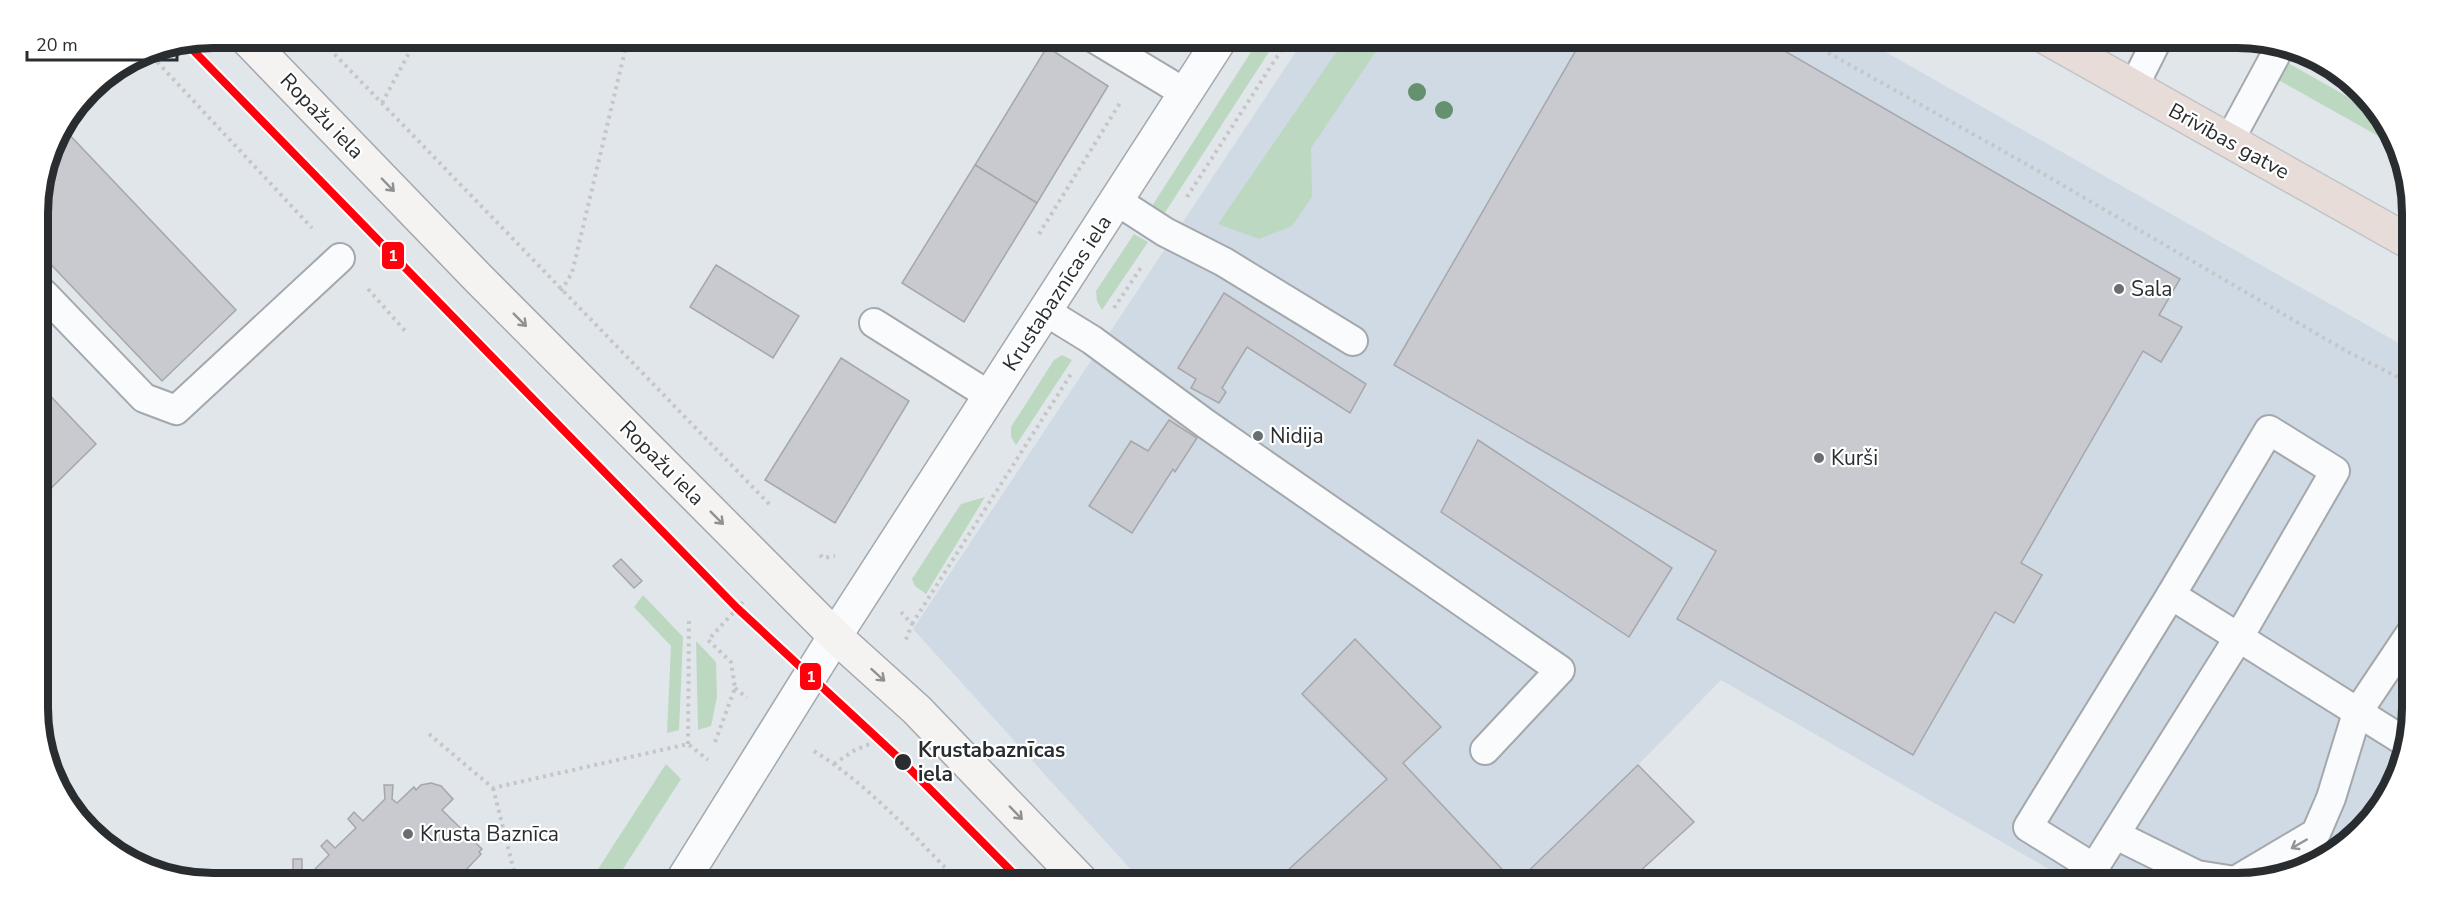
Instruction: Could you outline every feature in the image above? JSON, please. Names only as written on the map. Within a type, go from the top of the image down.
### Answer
[{"type":"highway","name":"Brīvības gatve","points":[[2064,48],[2402,238]]},
{"type":"street","name":"Ropažu iela","points":[[256,48],[529,329],[835,636],[917,710],[1073,873]]},
{"type":"street","name":"Krustabaznīcas iela","points":[[687,873],[871,579],[1214,48]]},
{"type":"lane","points":[[1111,48],[1185,93]]},
{"type":"lane","points":[[2133,88],[2153,48]]},
{"type":"lane","points":[[2229,141],[2277,53]]},
{"type":"lane","points":[[1117,201],[1165,232],[1224,262],[1353,341]]},
{"type":"lane","points":[[48,301],[144,398],[176,410],[340,258]]},
{"type":"lane","points":[[1046,311],[1092,340],[1206,424],[1560,670],[1485,750]]},
{"type":"lane","points":[[874,323],[990,396]]},
{"type":"lane","points":[[2269,430],[2335,471],[2239,637],[2094,868],[2028,826],[2171,596],[2269,430]]},
{"type":"lane","points":[[2171,596],[2399,738]]},
{"type":"lane","points":[[2249,873],[2316,833],[2331,798],[2357,713],[2402,646]]},
{"type":"lane","points":[[2116,835],[2193,873]]},
{"type":"path","points":[[329,48],[777,512]]},
{"type":"path","points":[[382,103],[412,48]]},
{"type":"path","points":[[529,329],[562,290],[572,273],[626,48]]},
{"type":"path","points":[[1820,48],[2028,165],[2348,352],[2402,379]]},
{"type":"path","points":[[155,59],[406,332]]},
{"type":"path","points":[[816,551],[823,558],[839,556],[871,579],[912,624],[903,647]]},
{"type":"path","points":[[702,770],[708,760],[735,688],[731,662],[708,639],[771,572]]},
{"type":"path","points":[[688,744],[690,620]]},
{"type":"path","points":[[735,688],[780,725],[834,764],[905,827],[950,873]]},
{"type":"path","points":[[429,734],[493,788],[514,873]]},
{"type":"path","points":[[688,744],[708,760]]},
{"type":"path","points":[[493,788],[688,744]]},
{"type":"path","points":[[637,873],[642,864]]},
{"type":"shaded area","points":[[1298,48],[1879,48],[2402,345],[2402,708],[2399,740],[2385,781],[2361,817],[2346,832],[2310,856],[2269,870],[2248,873],[2167,873],[2162,866],[2148,873],[2056,873],[1721,680],[1638,765],[1694,822],[1638,873],[1134,873],[913,629]]},
{"type":"green space","points":[[1254,48],[1272,48],[1164,214],[1152,206]]},
{"type":"green space","points":[[1339,48],[1378,48],[1311,148],[1312,197],[1292,226],[1259,239],[1218,224]]},
{"type":"green space","points":[[2269,52],[2361,104],[2384,139],[2259,69]]},
{"type":"green space","points":[[1134,234],[1148,242],[1102,310],[1097,301],[1096,291]]},
{"type":"green space","points":[[1062,355],[1072,360],[1016,445],[1011,437],[1011,427],[1054,360]]},
{"type":"green space","points":[[985,497],[926,594],[915,586],[912,579],[961,504]]},
{"type":"green space","points":[[643,595],[683,637],[679,730],[667,733],[671,646],[634,607]]},
{"type":"green space","points":[[696,641],[716,662],[717,697],[711,726],[698,730]]},
{"type":"green space","points":[[666,764],[681,779],[620,873],[595,873]]},
{"type":"building","points":[[1046,48],[1108,86],[1037,203],[975,165]]},
{"type":"building","name":"Kurši","points":[[1577,48],[1779,48],[2180,279],[2159,315],[2182,327],[2161,362],[2143,351],[2021,563],[2042,575],[2014,623],[1995,612],[1913,755],[1677,619],[1716,551],[1394,365]]},
{"type":"building","points":[[68,134],[236,310],[162,381],[48,261],[49,191],[54,170]]},
{"type":"building","points":[[975,165],[1037,203],[964,322],[902,283]]},
{"type":"building","points":[[716,265],[799,316],[773,358],[690,307]]},
{"type":"building","points":[[1224,293],[1366,384],[1350,413],[1247,347],[1222,388],[1226,392],[1219,403],[1191,388],[1196,379],[1178,368]]},
{"type":"building","points":[[841,358],[909,401],[835,523],[765,480]]},
{"type":"building","points":[[48,393],[96,444],[48,491]]},
{"type":"building","points":[[1169,420],[1197,438],[1175,472],[1173,469],[1132,533],[1089,506],[1131,441],[1148,451]]},
{"type":"building","points":[[1478,440],[1672,568],[1629,637],[1441,512]]},
{"type":"building","points":[[621,559],[642,581],[634,588],[613,566]]},
{"type":"building","points":[[1355,639],[1441,727],[1403,763],[1506,873],[1285,873],[1387,779],[1302,694]]},
{"type":"building","points":[[1638,765],[1694,822],[1638,873],[1526,873]]},
{"type":"building","name":"Krusta Baznīca","points":[[431,783],[441,786],[453,799],[442,810],[482,849],[479,852],[481,854],[466,870],[468,873],[311,873],[329,855],[321,846],[327,840],[335,848],[356,828],[348,819],[354,812],[363,821],[385,799],[384,785],[393,785],[392,799],[397,803],[414,787],[416,790],[421,785]]},
{"type":"building","name":"Krusta Baznīca","points":[[293,859],[302,859],[302,872],[293,873]]},
{"type":"transit line","name":"1","points":[[192,49],[737,608],[903,762],[1013,873]]},
{"type":"place","name":"Sala","points":[[2119,289]]},
{"type":"place","name":"Nidija","points":[[1258,436]]},
{"type":"place","name":"Kurši","points":[[1819,458]]},
{"type":"place","name":"Krustabaznīcas iela","points":[[903,762]]},
{"type":"place","name":"Krusta Baznīca","points":[[408,834]]}]
